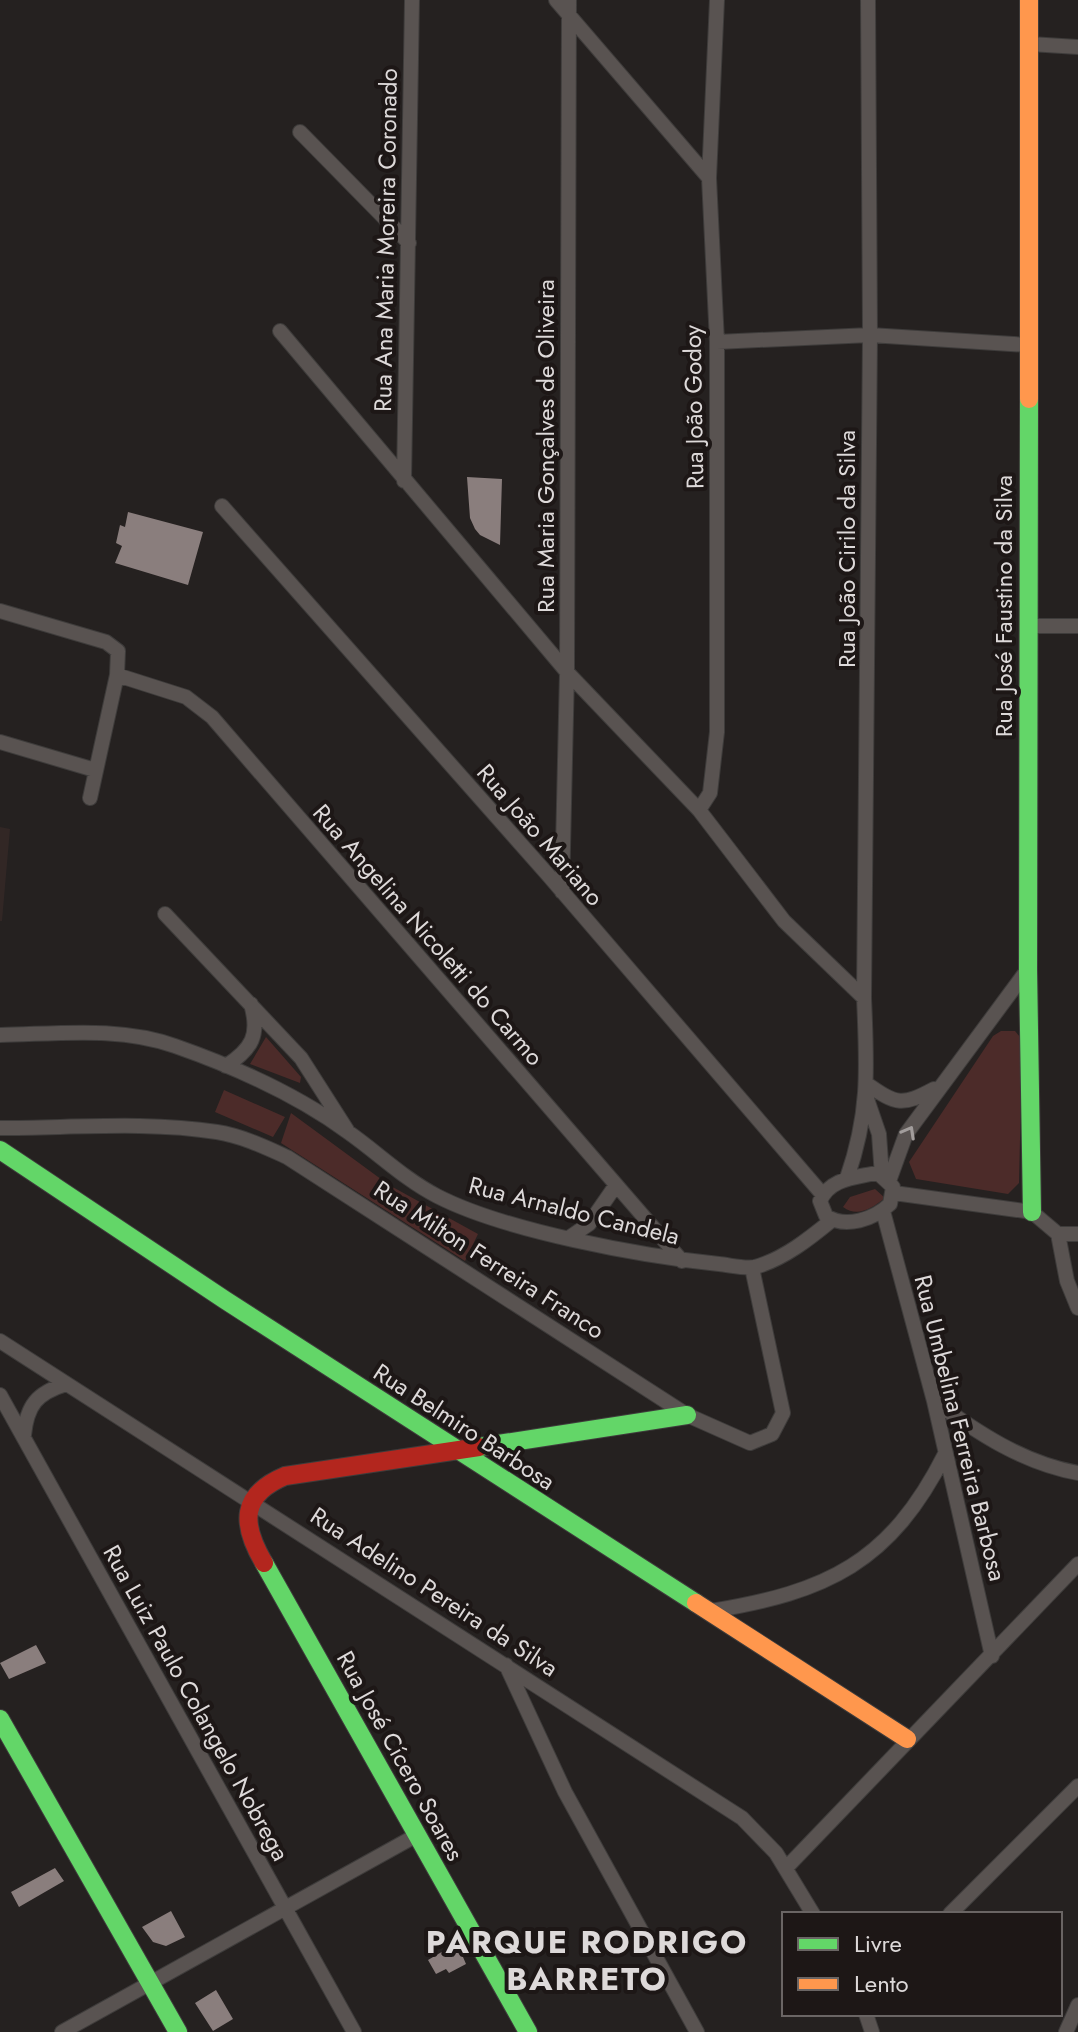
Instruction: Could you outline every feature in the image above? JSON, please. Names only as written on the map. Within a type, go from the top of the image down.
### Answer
[{"type":"street","name":"Rua Ana Maria Moreira Coronado","points":[[404,481],[412,0]]},
{"type":"street","points":[[556,0],[709,178]]},
{"type":"street","name":"Rua Maria Gonçalves de Oliveira","points":[[562,892],[567,672],[569,0]]},
{"type":"street","name":"Rua João Godoy","points":[[699,810],[710,793],[717,732],[717,342],[709,178],[717,0]]},
{"type":"street","name":"Rua João Cirilo da Silva","points":[[847,1178],[859,1142],[867,1091],[864,998],[870,335],[868,0]]},
{"type":"street","name":"Rua José Faustino da Silva","points":[[1029,0],[1028,969],[1032,1212]]},
{"type":"street","points":[[1030,44],[1078,47]]},
{"type":"street","points":[[300,132],[409,243]]},
{"type":"street","points":[[280,331],[567,672],[699,810],[784,921],[864,998]]},
{"type":"street","points":[[717,342],[870,335],[1028,345]]},
{"type":"street","name":"Rua João Mariano","points":[[222,506],[562,892],[823,1195]]},
{"type":"street","points":[[0,611],[106,642],[118,651],[117,675],[90,798]]},
{"type":"street","points":[[1029,626],[1078,626]]},
{"type":"street","name":"Rua Angelina Nicoletti do Carmo","points":[[117,675],[186,697],[212,717],[682,1261]]},
{"type":"street","points":[[0,742],[95,770]]},
{"type":"street","points":[[165,914],[250,1000],[301,1058],[349,1132]]},
{"type":"street","points":[[752,1268],[803,1242],[832,1220],[853,1221],[883,1211],[890,1204],[888,1183],[906,1134],[1028,969]]},
{"type":"street","points":[[226,1066],[250,1047],[256,1035],[257,1023],[250,1000]]},
{"type":"street","name":"Rua Arnaldo Candela","points":[[0,1035],[102,1033],[151,1039],[226,1066],[287,1094],[349,1132],[420,1187],[475,1213],[682,1261],[752,1268]]},
{"type":"street","points":[[867,1091],[892,1102],[909,1102],[938,1087]]},
{"type":"street","name":"Rua João Cirilo da Silva","points":[[867,1091],[888,1183]]},
{"type":"street","name":"Rua Milton Ferreira Franco","points":[[0,1128],[177,1128],[220,1132],[255,1142],[287,1157],[687,1415],[750,1443],[763,1441],[780,1423],[782,1397],[752,1268]]},
{"type":"street","name":"Rua Belmiro Barbosa","points":[[0,1150],[451,1448],[711,1611],[907,1739]]},
{"type":"street","points":[[832,1220],[822,1210],[823,1195],[847,1178],[871,1174],[888,1183],[1032,1212],[1058,1234],[1067,1281],[1078,1308]]},
{"type":"street","points":[[570,1237],[589,1224],[616,1185]]},
{"type":"street","name":"Rua Umbelina Ferreira Barbosa","points":[[883,1211],[934,1401],[992,1656]]},
{"type":"street","points":[[1058,1234],[1078,1234]]},
{"type":"street","name":"Rua Adelino Pereira da Silva","points":[[0,1341],[742,1818],[786,1868],[812,1912]]},
{"type":"street","points":[[24,1435],[26,1415],[36,1398],[66,1384]]},
{"type":"street","name":"Rua Luiz Paulo Colangelo Nobrega","points":[[0,1395],[354,2032]]},
{"type":"street","points":[[934,1401],[979,1433],[1024,1457],[1078,1473]]},
{"type":"street","points":[[251,1500],[271,1481],[285,1476],[451,1448],[687,1415]]},
{"type":"street","points":[[711,1611],[806,1591],[846,1570],[882,1542],[905,1518],[930,1485],[945,1454]]},
{"type":"street","name":"Rua José Cícero Soares","points":[[251,1500],[246,1520],[258,1553],[528,2032]]},
{"type":"street","points":[[786,1868],[1078,1564]]},
{"type":"street","points":[[506,1665],[565,1792],[697,2032]]},
{"type":"street","points":[[0,1719],[178,2032]]},
{"type":"street","points":[[952,1912],[1078,1786]]},
{"type":"street","points":[[62,2032],[417,1835]]},
{"type":"street","points":[[1066,2032],[1078,2005]]},
{"type":"shaded area","points":[[0,827],[10,829],[2,921],[0,921]]},
{"type":"shaded area","points":[[1001,1031],[1015,1031],[1020,1037],[1022,1051],[1019,1183],[1008,1194],[916,1179],[909,1162],[993,1036]]},
{"type":"shaded area","points":[[266,1037],[301,1077],[300,1083],[250,1064]]},
{"type":"shaded area","points":[[224,1090],[285,1117],[273,1137],[215,1112]]},
{"type":"shaded area","points":[[291,1113],[389,1185],[478,1234],[465,1261],[281,1143]]},
{"type":"shaded area","points":[[875,1189],[885,1198],[870,1208],[854,1212],[843,1207],[850,1197]]},
{"type":"building","points":[[467,477],[502,479],[500,545],[475,529],[470,518]]},
{"type":"building","points":[[128,512],[203,532],[188,585],[115,563],[122,546],[116,543],[120,525],[125,527]]},
{"type":"building","points":[[36,1645],[46,1663],[9,1679],[0,1663]]},
{"type":"building","points":[[55,1868],[64,1881],[19,1907],[11,1892]]},
{"type":"building","points":[[171,1911],[185,1937],[166,1946],[153,1942],[142,1927]]},
{"type":"building","points":[[457,1943],[466,1964],[449,1973],[446,1969],[436,1974],[428,1960]]},
{"type":"building","points":[[216,1990],[233,2019],[213,2031],[195,2003]]},
{"type":"traffic: fast","points":[[1029,399],[1028,969],[1032,1212]]},
{"type":"traffic: fast","points":[[0,1150],[225,1300],[696,1603]]},
{"type":"traffic: fast","points":[[479,1447],[687,1415]]},
{"type":"traffic: fast","points":[[264,1563],[528,2032]]},
{"type":"traffic: fast","points":[[0,1719],[178,2032]]},
{"type":"traffic: slow","points":[[1029,0],[1029,399]]},
{"type":"traffic: slow","points":[[696,1603],[907,1739]]},
{"type":"traffic: jam","points":[[264,1563],[251,1536],[249,1512],[260,1492],[270,1484],[285,1476],[479,1447]]},
{"type":"district","name":"PARQUE RODRIGO BARRETO","points":[[587,1960]]}]
